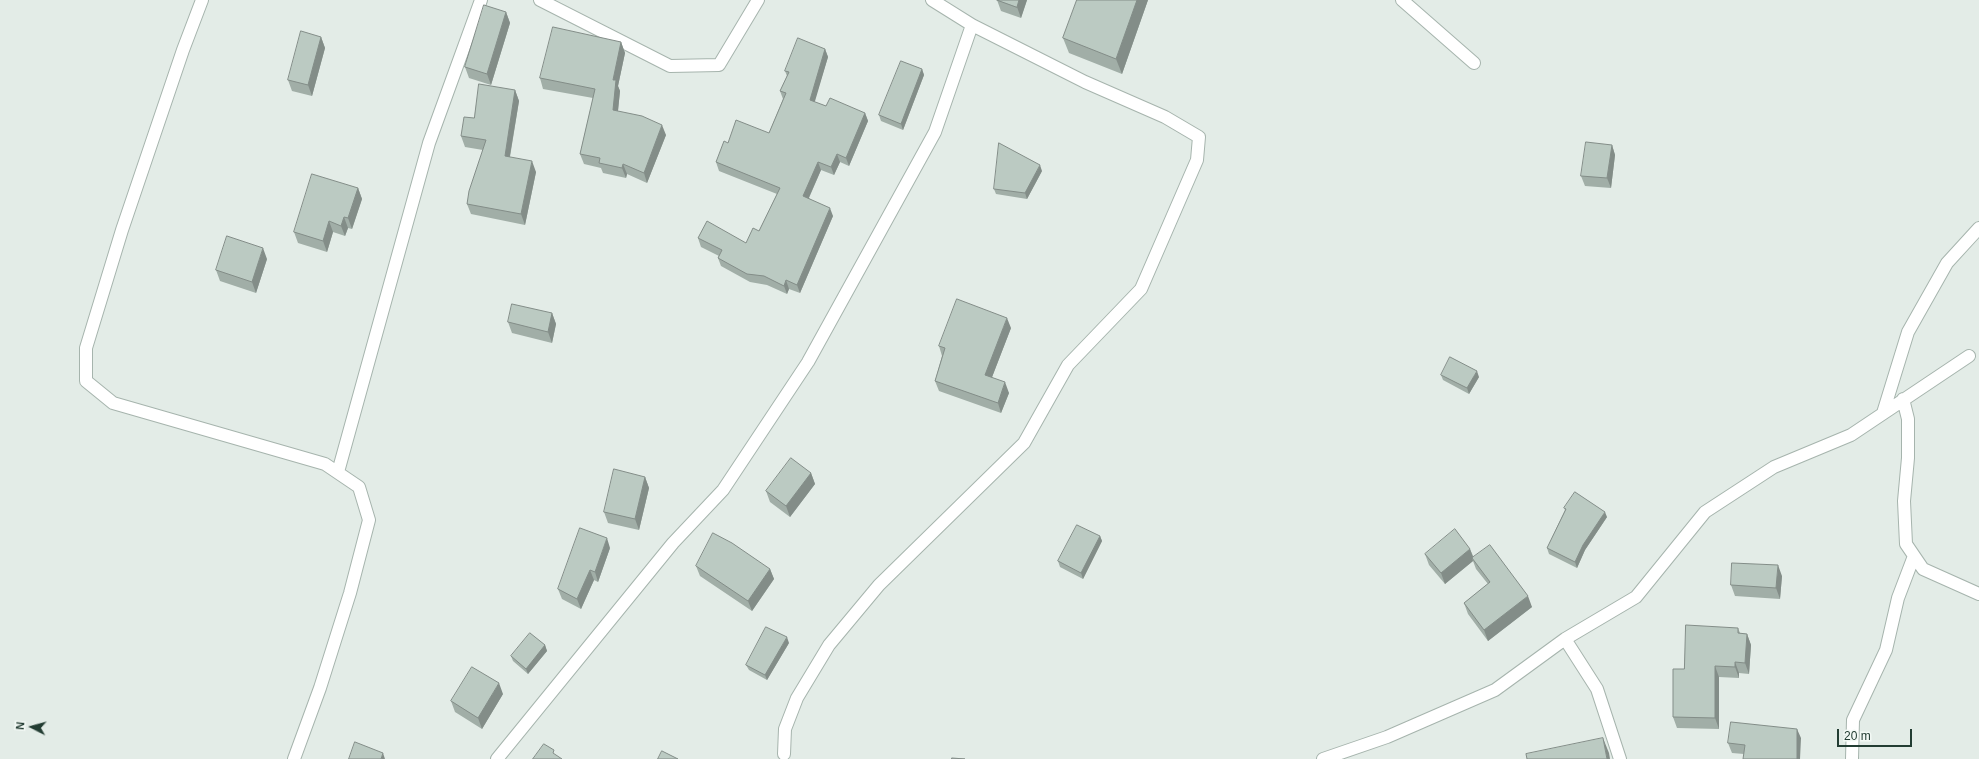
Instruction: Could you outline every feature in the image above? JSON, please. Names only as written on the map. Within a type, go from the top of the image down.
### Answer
[{"type":"street","points":[[202,0],[181,57],[118,244],[86,348],[86,381],[113,403],[325,464],[359,487],[368,520],[350,593],[320,688],[294,759]]},
{"type":"street","points":[[338,472],[429,143],[481,0]]},
{"type":"street","points":[[540,0],[670,66],[719,65],[758,0]]},
{"type":"street","points":[[784,757],[785,729],[797,698],[829,645],[879,585],[1024,443],[1068,365],[1141,289],[1197,160],[1199,137],[1172,121],[1086,82],[972,25],[932,0]]},
{"type":"street","points":[[1402,0],[1474,63]]},
{"type":"street","points":[[498,759],[672,543],[723,490],[808,362],[935,132],[972,25]]},
{"type":"street","points":[[1883,413],[1908,332],[1947,263],[1979,228]]},
{"type":"street","points":[[1323,759],[1387,737],[1495,690],[1565,639],[1636,597],[1705,512],[1774,467],[1851,435],[1969,356]]},
{"type":"street","points":[[1903,399],[1908,419],[1908,458],[1904,501],[1906,544],[1923,570],[1979,594]]},
{"type":"street","points":[[1852,759],[1853,720],[1886,650],[1898,598],[1914,556]]},
{"type":"street","points":[[1565,639],[1597,689],[1620,759]]},
{"type":"building","points":[[997,0],[1019,0],[1017,7]]},
{"type":"building","points":[[1077,0],[1137,0],[1116,59],[1063,38]]},
{"type":"building","points":[[484,5],[506,12],[487,74],[465,67]]},
{"type":"building","points":[[553,27],[621,42],[613,80],[616,80],[613,110],[642,116],[662,125],[644,173],[623,164],[622,168],[599,163],[600,158],[580,154],[595,89],[540,78]]},
{"type":"building","points":[[301,31],[321,37],[308,85],[288,80]]},
{"type":"building","points":[[798,38],[825,49],[810,100],[826,106],[830,98],[865,113],[846,158],[837,154],[831,167],[818,162],[803,196],[830,208],[797,285],[786,280],[784,286],[764,276],[747,274],[718,258],[722,250],[698,238],[707,221],[746,243],[753,228],[759,231],[780,188],[716,162],[724,141],[728,143],[736,120],[769,133],[786,93],[780,91],[789,72],[785,71]]},
{"type":"building","points":[[901,61],[922,69],[901,124],[879,115]]},
{"type":"building","points":[[479,84],[515,90],[505,156],[532,161],[521,214],[467,204],[469,191],[486,140],[461,136],[464,117],[474,118]]},
{"type":"building","points":[[1586,142],[1612,145],[1607,178],[1581,176]]},
{"type":"building","points":[[999,143],[1040,165],[1025,193],[994,189]]},
{"type":"building","points":[[312,174],[358,188],[348,218],[344,217],[341,226],[329,221],[323,241],[294,232]]},
{"type":"building","points":[[227,236],[263,248],[252,282],[216,270]]},
{"type":"building","points":[[957,299],[1007,318],[985,375],[1005,382],[998,403],[935,381],[945,348],[939,346]]},
{"type":"building","points":[[512,304],[552,313],[548,332],[508,322]]},
{"type":"building","points":[[1450,357],[1477,371],[1467,388],[1441,375]]},
{"type":"building","points":[[791,458],[811,473],[786,506],[766,491]]},
{"type":"building","points":[[614,469],[645,477],[635,519],[604,512]]},
{"type":"building","points":[[1575,492],[1605,512],[1583,545],[1575,562],[1547,548],[1566,509],[1564,508]]},
{"type":"building","points":[[1077,525],[1100,536],[1081,573],[1058,561]]},
{"type":"building","points":[[580,528],[607,538],[595,572],[590,570],[577,599],[558,589]]},
{"type":"building","points":[[1455,529],[1470,549],[1441,573],[1425,554]]},
{"type":"building","points":[[713,533],[732,543],[770,569],[748,601],[696,566]]},
{"type":"building","points":[[1490,545],[1528,596],[1484,630],[1464,603],[1490,582],[1472,558]]},
{"type":"building","points":[[1732,563],[1778,565],[1776,588],[1731,585]]},
{"type":"building","points":[[1686,625],[1738,628],[1738,633],[1747,634],[1745,663],[1735,662],[1735,667],[1715,666],[1715,718],[1673,717],[1673,669],[1684,669]]},
{"type":"building","points":[[766,627],[787,637],[765,675],[746,665]]},
{"type":"building","points":[[530,633],[545,645],[526,669],[511,656]]},
{"type":"building","points":[[472,667],[499,683],[478,718],[451,701]]},
{"type":"building","points":[[1731,722],[1797,729],[1797,759],[1743,759],[1745,745],[1728,743]]},
{"type":"building","points":[[1603,738],[1607,759],[1527,759],[1526,754]]},
{"type":"building","points":[[355,742],[383,753],[381,759],[349,759]]},
{"type":"building","points":[[544,744],[554,750],[553,753],[562,759],[533,759]]},
{"type":"building","points":[[662,751],[678,759],[658,759]]}]
